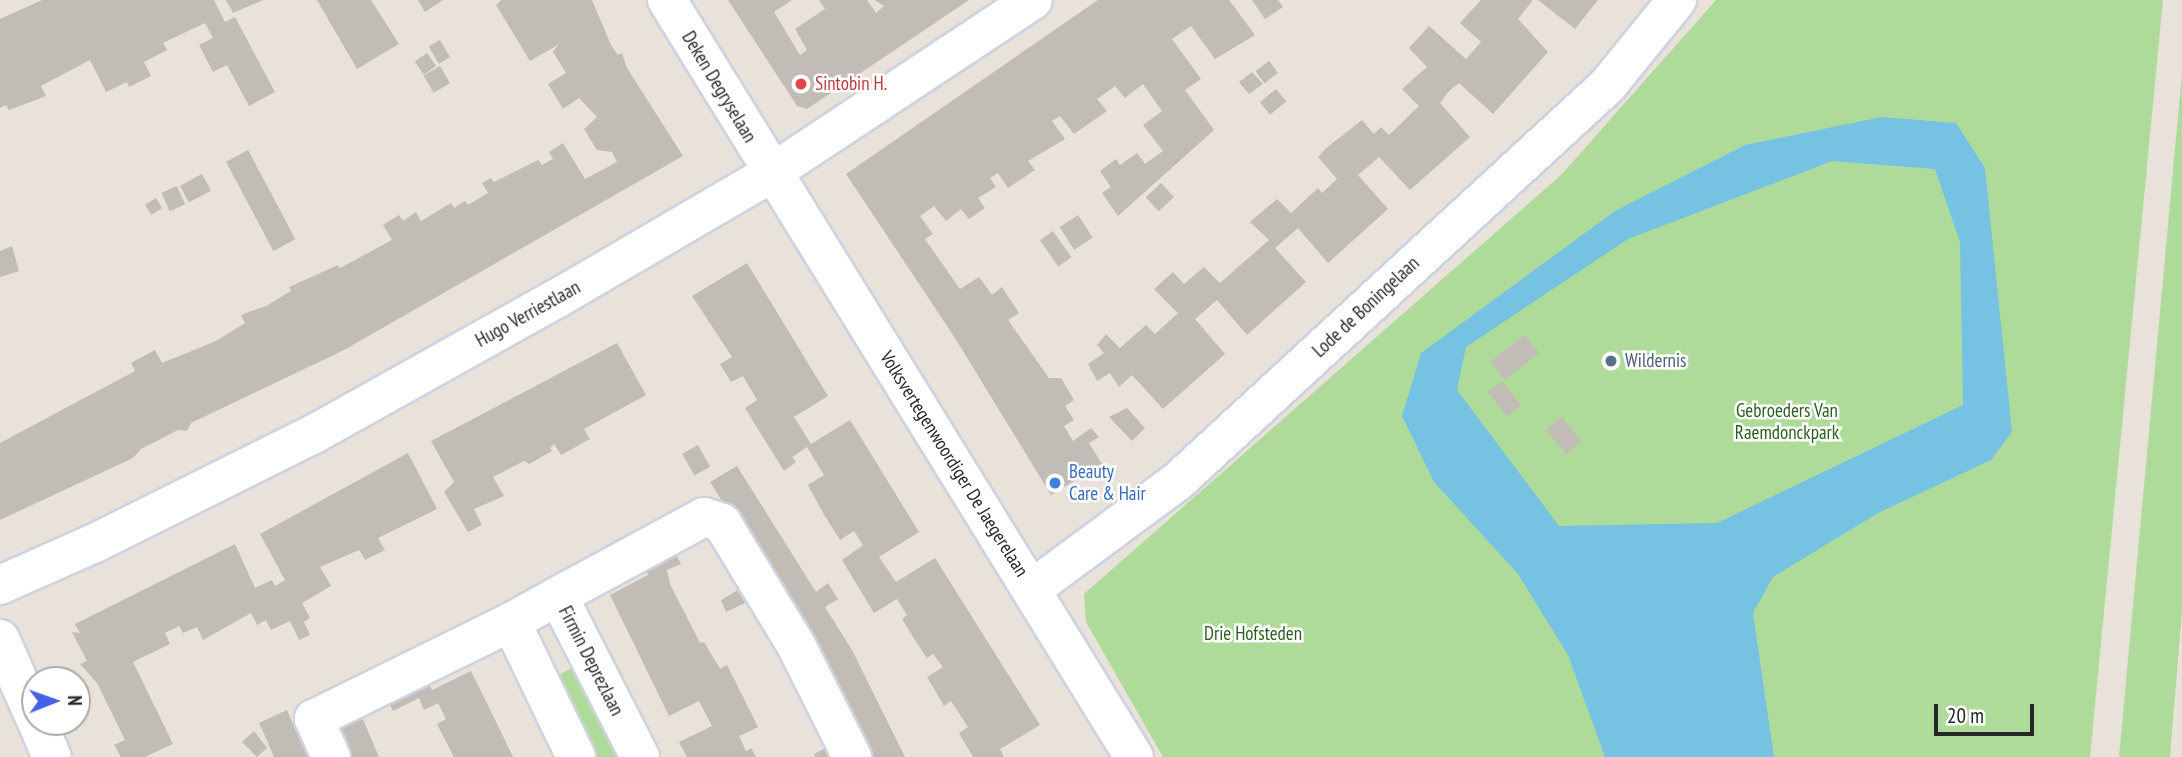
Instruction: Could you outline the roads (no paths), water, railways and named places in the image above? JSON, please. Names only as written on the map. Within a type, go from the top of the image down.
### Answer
[{"type":"street","name":"Deken Degryselaan","points":[[667,0],[771,174]]},
{"type":"street","name":"Hugo Verriestlaan","points":[[0,585],[96,543],[314,434],[771,174],[1032,0]]},
{"type":"street","name":"Lode de Boningelaan","points":[[1032,589],[1188,472],[1607,86],[1677,0]]},
{"type":"street","name":"Volksvertegenwoordiger De Jaegerelaan","points":[[771,174],[1032,589],[1134,757]]},
{"type":"street","points":[[558,596],[704,517],[722,523],[797,647],[852,757]]},
{"type":"street","name":"Firmin Deprezlaan","points":[[331,757],[314,719],[558,596],[639,757]]},
{"type":"street","points":[[511,622],[576,757]]},
{"type":"street","points":[[0,639],[21,686]]},
{"type":"street","points":[[43,736],[52,757]]},
{"type":"water","points":[[1882,117],[1956,123],[1985,168],[2012,432],[1991,460],[1878,513],[1773,577],[1753,613],[1774,757],[1605,757],[1568,655],[1518,574],[1434,482],[1402,416],[1421,353],[1615,211],[1745,145]],"holes":[[[1832,161],[1935,169],[1960,242],[1963,405],[1717,523],[1559,526],[1457,390],[1466,347],[1628,239]]]},
{"type":"place","name":"Sintobin H.","points":[[801,84]]},
{"type":"place","name":"Wildernis","points":[[1611,361]]},
{"type":"place","name":"Beauty Care & Hair","points":[[1055,483]]},
{"type":"park label","name":"Gebroeders Van Raemdonckpark","points":[[1787,422]]},
{"type":"park label","name":"Drie Hofsteden","points":[[1253,634]]}]
